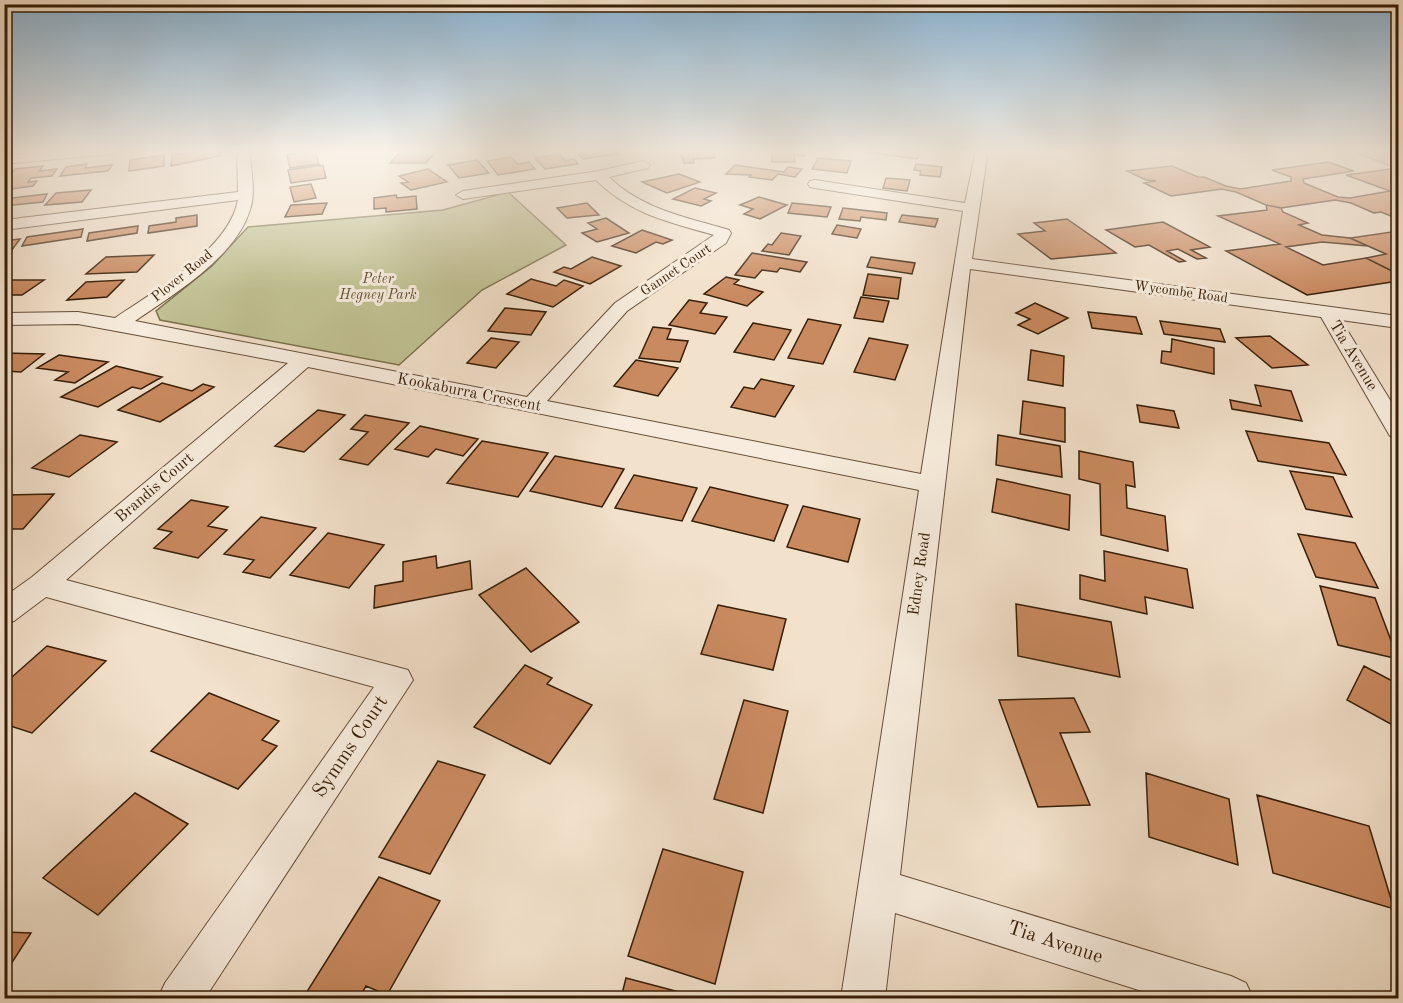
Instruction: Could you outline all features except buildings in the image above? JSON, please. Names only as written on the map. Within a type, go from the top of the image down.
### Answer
[{"type":"street","points":[[4,225],[230,197]]},
{"type":"street","name":"Plover Road","points":[[119,324],[210,256],[237,225],[245,197]]},
{"type":"street","name":"Gannet Court","points":[[531,406],[621,307],[720,240],[723,233],[644,209],[624,197]]},
{"type":"street","points":[[897,197],[969,208]]},
{"type":"street","name":"Edney Road","points":[[863,999],[972,197]]},
{"type":"street","name":"Wycombe Road","points":[[964,263],[1398,322]]},
{"type":"street","name":"Tia Avenue","points":[[1326,312],[1398,431]]},
{"type":"street","name":"Kookaburra Crescent","points":[[4,320],[78,318],[119,324],[932,484]]},
{"type":"street","name":"Brandis Court","points":[[4,613],[42,585],[304,360]]},
{"type":"street","name":"Symms Court","points":[[42,585],[397,680],[180,999]]},
{"type":"street","name":"Tia Avenue","points":[[878,888],[1231,999]]},
{"type":"green space","name":"Peter Hegney Park","points":[[491,197],[513,197],[566,245],[482,290],[399,365],[160,320],[156,311],[212,266],[248,227],[443,210]]}]
